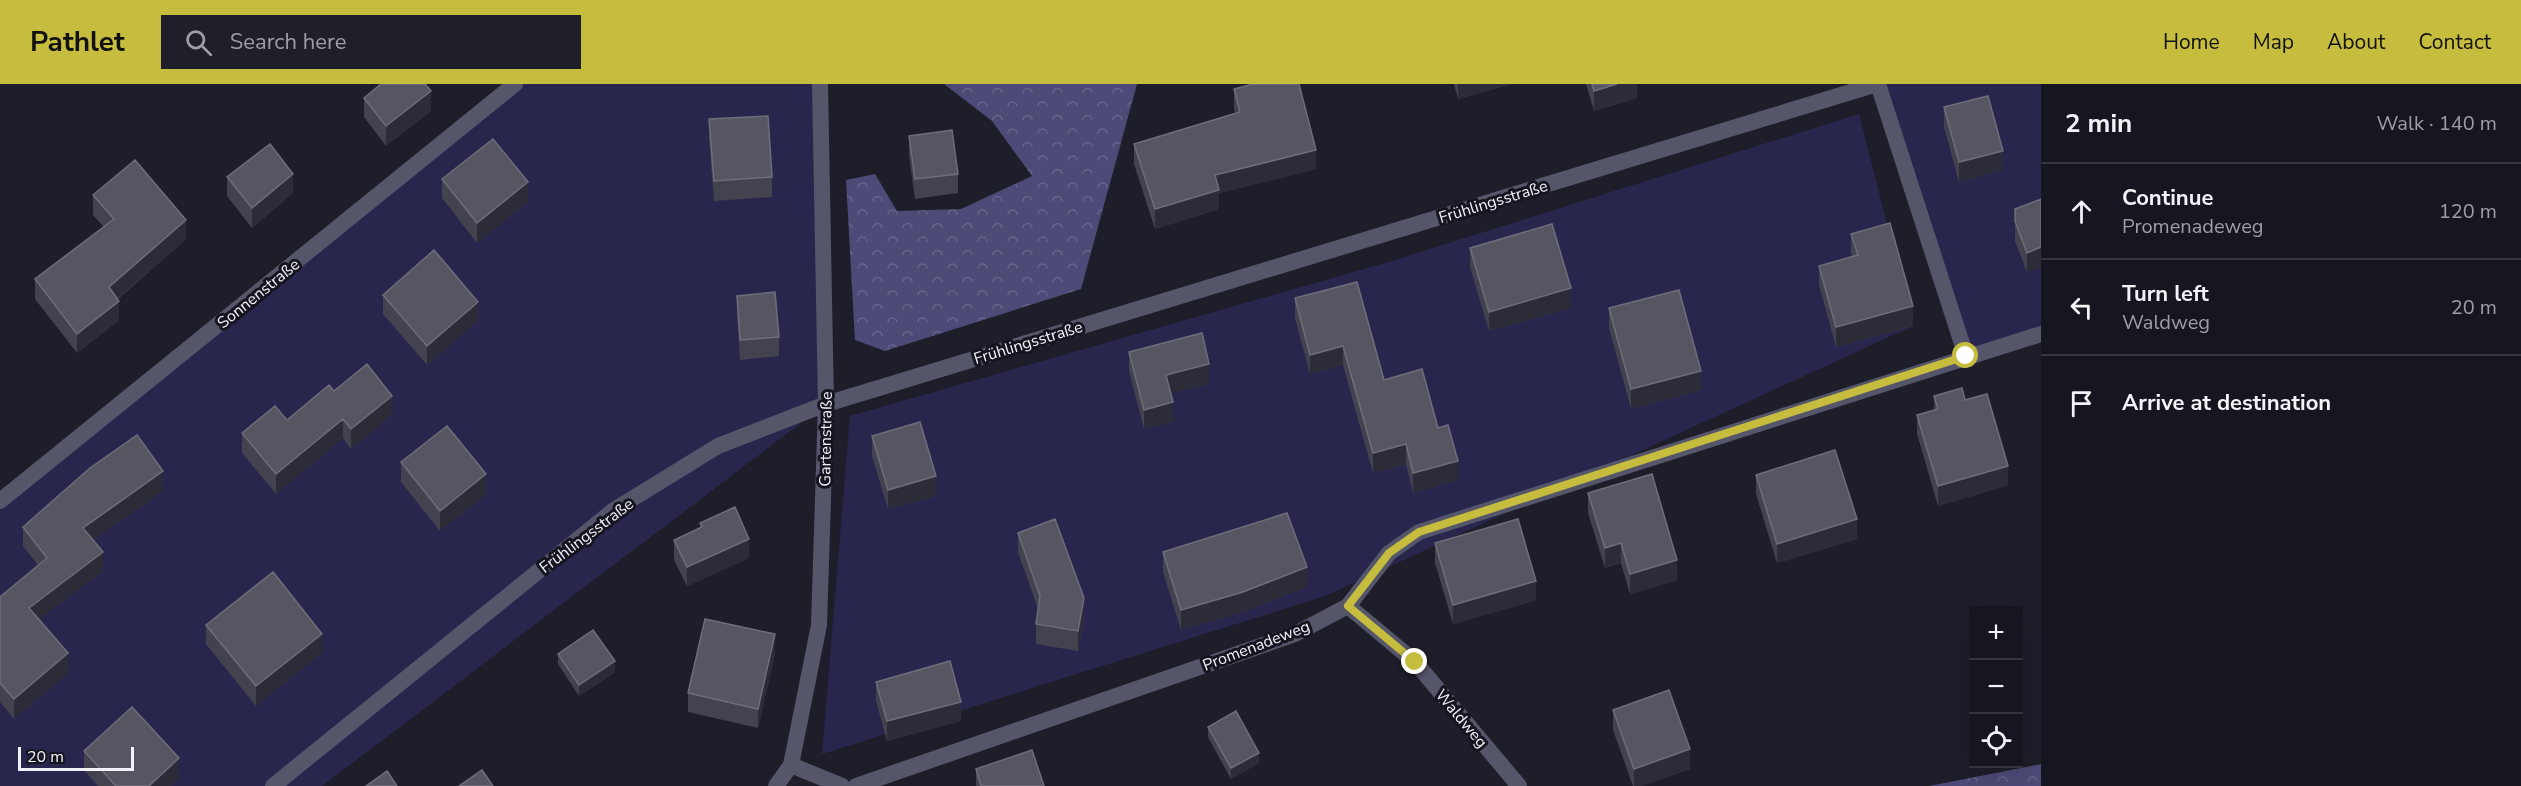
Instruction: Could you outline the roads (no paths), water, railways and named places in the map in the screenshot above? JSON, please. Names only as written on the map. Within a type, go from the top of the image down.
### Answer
[{"type":"street","name":"Sonnenstraße","points":[[0,501],[515,84]]},
{"type":"street","name":"Gartenstraße","points":[[776,786],[791,765],[819,624],[826,404],[820,84]]},
{"type":"street","name":"Frühlingsstraße","points":[[273,786],[614,510],[718,446],[826,404],[1877,84]]},
{"type":"street","points":[[1877,84],[1966,356]]},
{"type":"street","name":"Promenadeweg","points":[[856,786],[1295,634],[1348,606],[1389,553],[1419,532],[2041,334]]},
{"type":"street","name":"Waldweg","points":[[1348,606],[1415,662],[1519,786]]},
{"type":"street","points":[[791,765],[842,786]]}]
